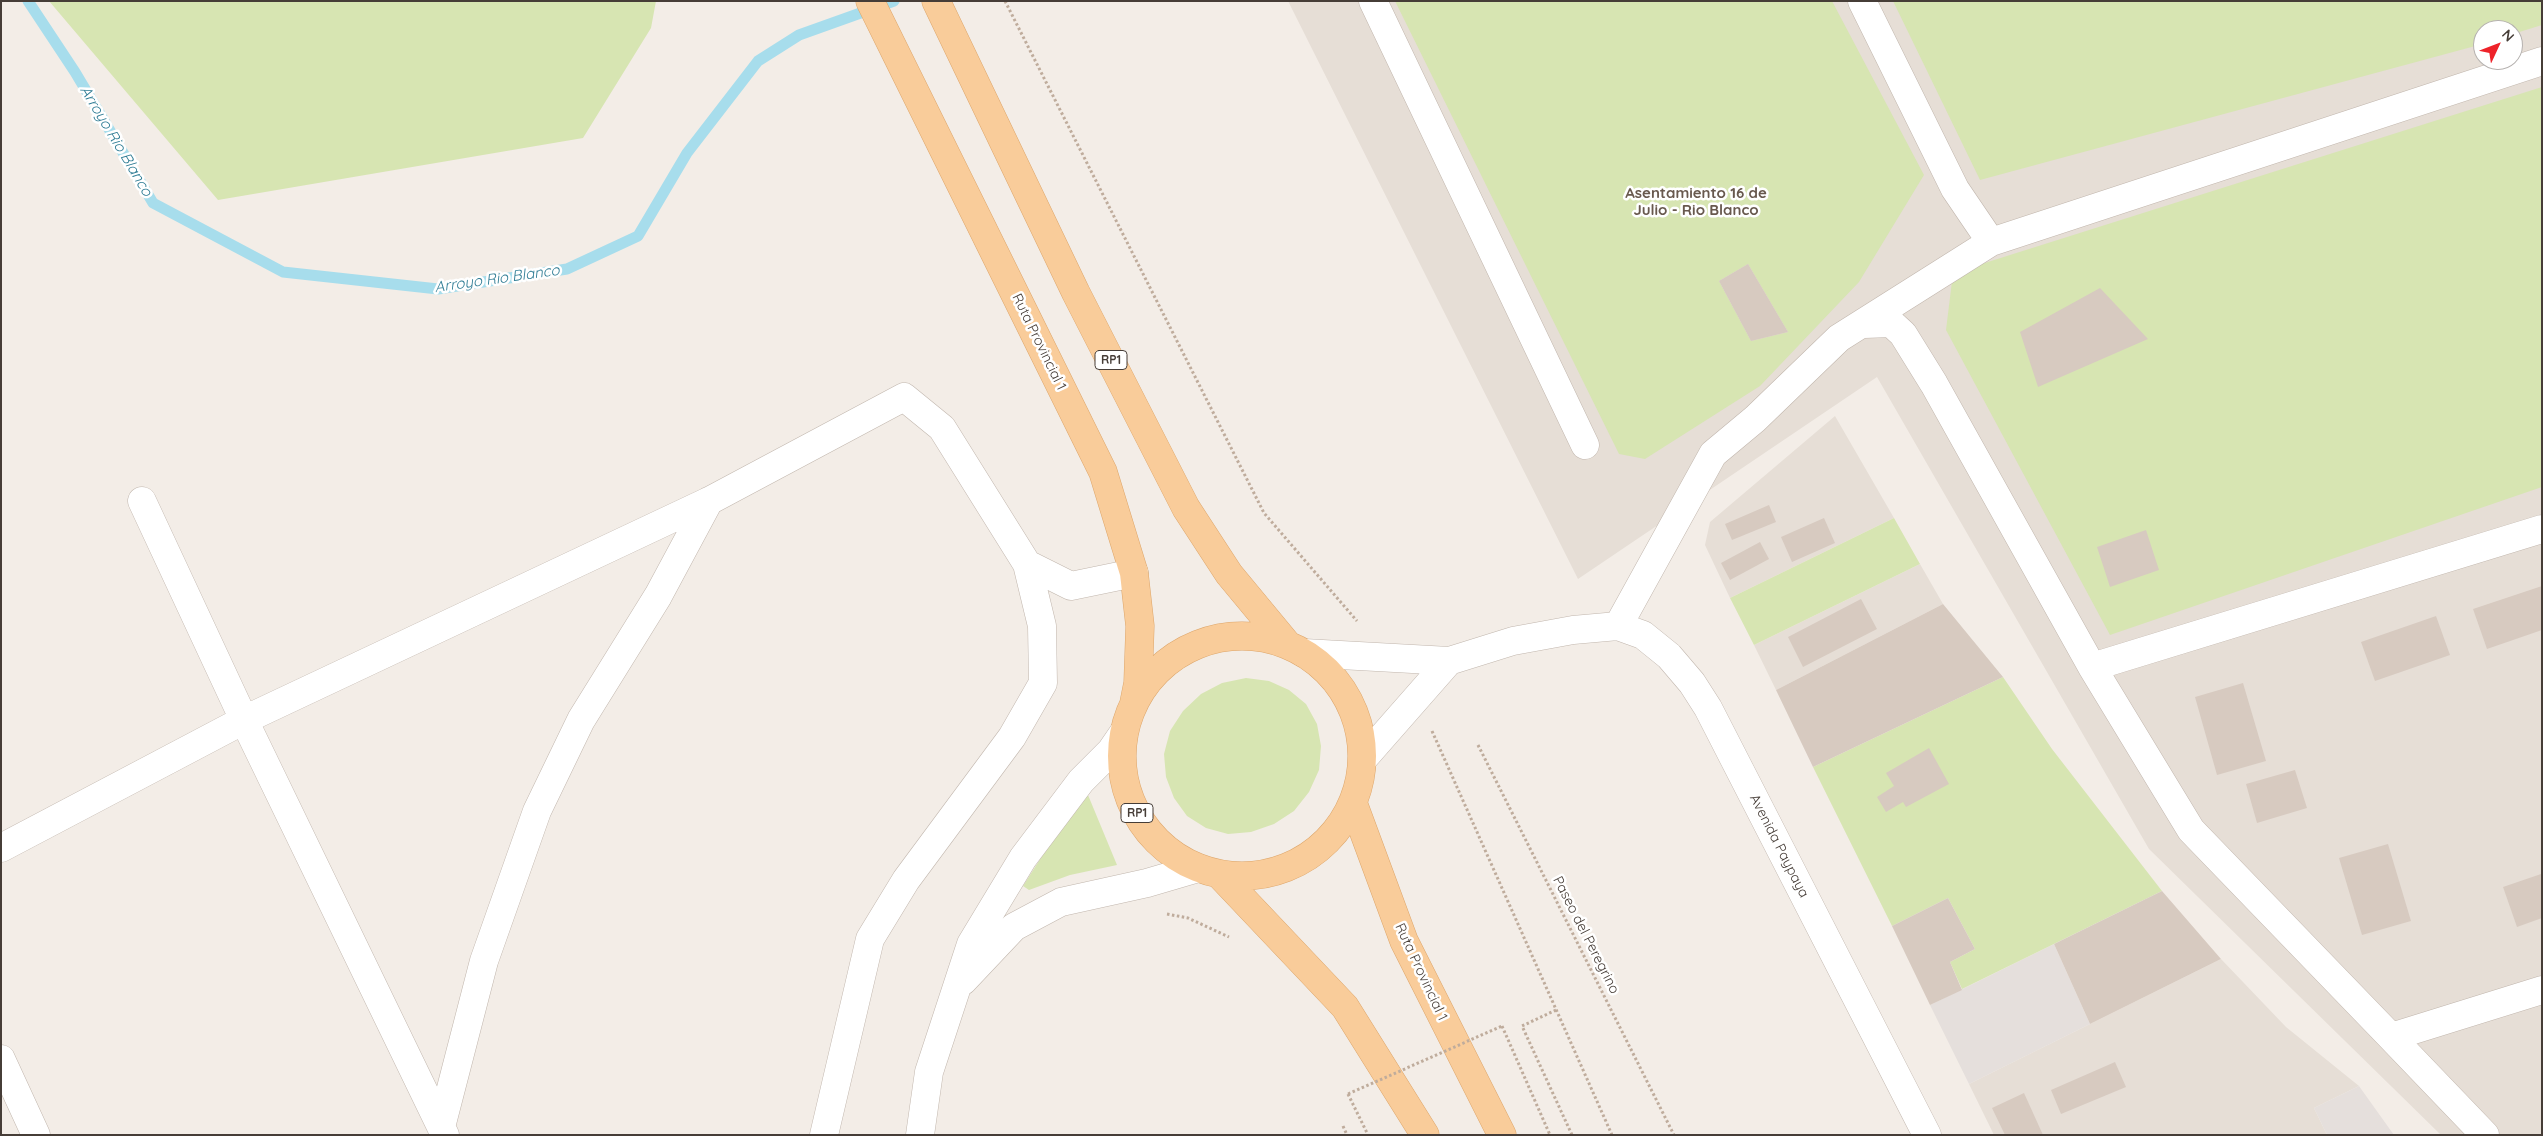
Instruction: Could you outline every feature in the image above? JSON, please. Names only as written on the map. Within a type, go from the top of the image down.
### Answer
[{"type":"main road","name":"Ruta Provincial 1","points":[[870,1],[1103,472],[1134,574],[1140,626],[1138,683],[1134,703],[1124,732],[1122,760],[1126,788],[1137,814],[1153,836],[1174,855],[1209,871],[1252,876],[1284,869],[1313,854],[1337,832],[1354,803],[1360,782],[1363,759],[1359,728],[1348,698],[1329,673],[1295,649],[1229,574],[1186,508],[1076,293],[966,58],[936,1]]},
{"type":"main road","name":"Ruta Provincial 1","points":[[1134,703],[1150,678],[1173,658],[1199,644],[1228,636],[1258,637],[1295,649]]},
{"type":"main road","name":"Ruta Provincial 1","points":[[1354,803],[1404,941],[1502,1135]]},
{"type":"main road","name":"Ruta Provincial 1","points":[[1209,871],[1345,1007],[1425,1135]]},
{"type":"street","points":[[1373,1],[1586,445]]},
{"type":"street","points":[[1862,1],[1954,189],[1991,242]]},
{"type":"street","points":[[1618,626],[1713,454],[1754,419],[1839,338],[1864,324],[1991,242],[2542,61]]},
{"type":"street","points":[[1864,324],[1891,323],[1903,334],[1934,384],[2092,667],[2191,830],[2485,1135]]},
{"type":"street","points":[[1,848],[244,720],[709,501],[904,397],[942,428],[1027,564],[1042,626],[1043,683],[1012,737],[906,880],[870,939],[824,1135]]},
{"type":"street","points":[[142,501],[244,720],[443,1131]]},
{"type":"street","points":[[443,1131],[484,961],[537,811],[582,720],[658,596],[709,501]]},
{"type":"street","points":[[2092,667],[2542,529]]},
{"type":"street","points":[[1027,564],[1072,586],[1134,574]]},
{"type":"street","name":"Avenida Paypaya","points":[[1449,661],[1513,641],[1573,630],[1618,626],[1643,635],[1669,656],[1692,683],[1708,708],[1927,1135]]},
{"type":"street","points":[[1295,649],[1449,661]]},
{"type":"street","points":[[1363,759],[1449,661]]},
{"type":"street","points":[[920,1135],[929,1072],[970,944],[1022,858],[1081,781],[1111,751],[1124,732]]},
{"type":"street","points":[[954,991],[1014,927],[1061,902],[1209,871]]},
{"type":"street","points":[[2392,1037],[2542,990]]},
{"type":"street","points":[[1,1059],[36,1135]]},
{"type":"path","points":[[1005,1],[1264,513],[1387,657]]},
{"type":"path","points":[[1412,703],[1430,727],[1612,1135]]},
{"type":"path","name":"Paseo del Peregrino","points":[[1478,745],[1674,1135]]},
{"type":"path","points":[[1164,913],[1188,918],[1235,942]]},
{"type":"path","points":[[1556,1010],[1522,1026],[1572,1135]]},
{"type":"path","points":[[1368,1135],[1348,1094],[1502,1026],[1550,1135]]},
{"type":"path","points":[[1362,1086],[1365,1094]]},
{"type":"shaded area","points":[[1288,1],[2542,1],[2542,1135],[2441,1135],[2149,849],[1877,377],[1578,579]]},
{"type":"shaded area","points":[[1835,416],[1894,518],[1730,598],[1705,545],[1710,522]]},
{"type":"shaded area","points":[[1920,564],[1943,604],[1776,690],[1754,645]]},
{"type":"shaded area","points":[[2054,944],[2090,1024],[1969,1084],[1930,1005]]},
{"type":"shaded area","points":[[2221,959],[2286,1027],[2359,1086],[2314,1108],[2327,1135],[1994,1135],[1969,1084]]},
{"type":"shaded area","points":[[2359,1086],[2394,1135],[2327,1135],[2314,1108]]},
{"type":"green space","points":[[49,1],[656,1],[651,28],[583,138],[218,200]]},
{"type":"green space","points":[[1395,1],[1832,1],[1924,175],[1859,282],[1760,386],[1645,459],[1619,454]],"holes":[[[1748,264],[1788,332],[1751,341],[1719,281]]]},
{"type":"green space","points":[[1893,1],[2542,1],[2542,25],[2523,31],[2523,20],[2473,20],[2473,47],[1980,180]]},
{"type":"green space","points":[[2542,87],[2542,487],[2110,635],[1946,330],[1953,273]]},
{"type":"green space","points":[[1894,518],[1920,564],[1754,645],[1730,598]]},
{"type":"green space","points":[[2003,677],[2052,749],[2162,891],[1962,989],[1950,962],[1975,949],[1948,898],[1892,926],[1813,767]]},
{"type":"green space","points":[[1246,678],[1269,681],[1289,690],[1306,704],[1317,724],[1321,746],[1319,770],[1309,792],[1294,811],[1274,824],[1251,832],[1228,834],[1206,828],[1187,816],[1174,798],[1166,777],[1164,754],[1170,731],[1183,711],[1201,694],[1222,683]]},
{"type":"green space","points":[[1088,795],[1117,865],[1070,875],[1029,890],[1023,886],[1051,842]]},
{"type":"building","points":[[1748,264],[1788,332],[1751,341],[1719,281]]},
{"type":"building","points":[[2100,288],[2148,339],[2038,387],[2020,332]]},
{"type":"building","points":[[1769,505],[1776,522],[1732,540],[1725,524]]},
{"type":"building","points":[[1824,518],[1835,543],[1792,562],[1781,537]]},
{"type":"building","points":[[2146,530],[2159,570],[2110,587],[2097,547]]},
{"type":"building","points":[[1760,542],[1769,559],[1730,580],[1721,563]]},
{"type":"building","points":[[2542,586],[2542,630],[2487,649],[2473,609]]},
{"type":"building","points":[[1861,599],[1877,629],[1803,667],[1788,637]]},
{"type":"building","points":[[1943,604],[2003,677],[1813,767],[1776,690]]},
{"type":"building","points":[[2436,616],[2450,655],[2375,681],[2361,642]]},
{"type":"building","points":[[2243,683],[2266,761],[2217,775],[2195,697]]},
{"type":"building","points":[[1929,748],[1949,784],[1906,807],[1903,802],[1886,812],[1877,797],[1894,786],[1886,773]]},
{"type":"building","points":[[2295,770],[2307,808],[2257,823],[2246,784]]},
{"type":"building","points":[[2388,844],[2411,921],[2362,935],[2339,858]]},
{"type":"building","points":[[2541,874],[2542,918],[2517,927],[2503,887]]},
{"type":"building","points":[[2162,891],[2221,959],[2090,1024],[2054,944]]},
{"type":"building","points":[[1948,898],[1975,949],[1950,962],[1962,990],[1930,1005],[1892,926]]},
{"type":"building","points":[[2115,1062],[2126,1087],[2061,1114],[2051,1090]]},
{"type":"building","points":[[2024,1093],[2043,1135],[2005,1135],[1992,1108]]},
{"type":"waterway","name":"Arroyo Rio Blanco","points":[[28,1],[75,72],[153,203],[283,272],[438,289],[567,269],[638,236],[687,153],[758,61],[799,35],[894,1]]},
{"type":"district","name":"Asentamiento 16 de Julio - Rio Blanco","points":[[1696,202]]}]
